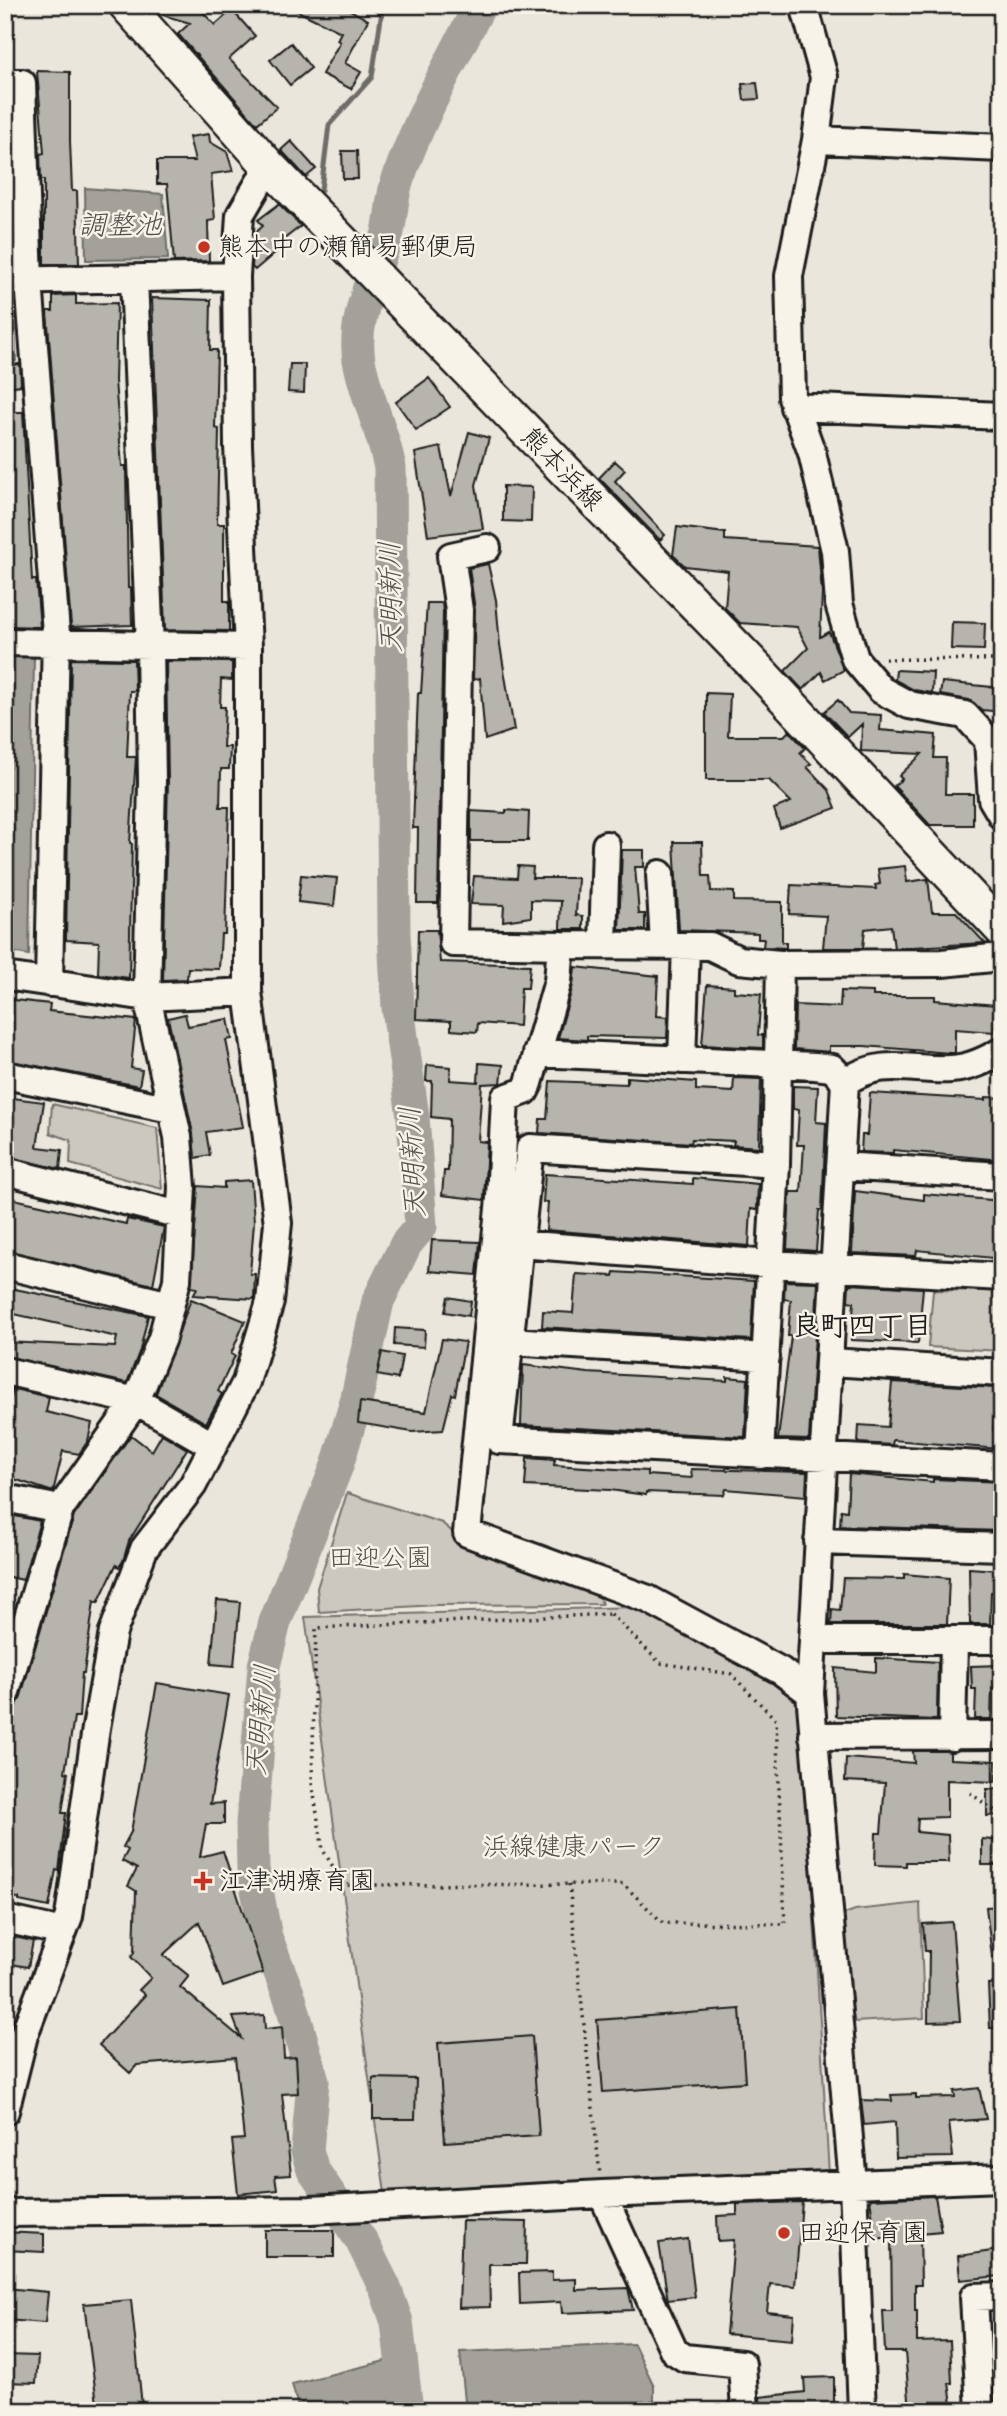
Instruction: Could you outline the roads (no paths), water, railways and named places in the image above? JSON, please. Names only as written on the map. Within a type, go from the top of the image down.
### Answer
[{"type":"main road","name":"熊本浜線","points":[[126,5],[269,166],[749,660],[1002,930]]},
{"type":"street","points":[[804,5],[824,77],[816,140],[789,275],[794,407],[812,453],[835,551],[839,604],[855,659],[881,690],[909,705],[965,715],[988,740],[992,799],[1002,816]]},
{"type":"street","points":[[5,83],[22,83],[15,183],[17,281],[55,642],[49,983]]},
{"type":"street","points":[[816,140],[1002,148]]},
{"type":"street","points":[[5,2111],[24,2035],[69,1916],[113,1632],[144,1549],[193,1485],[246,1382],[270,1302],[278,1223],[248,992],[248,647],[238,446],[236,276],[240,215],[269,166]]},
{"type":"street","points":[[17,281],[236,276]]},
{"type":"street","points":[[5,1695],[61,1509],[136,1401],[162,1338],[177,1280],[182,1187],[172,1109],[147,998],[152,781],[150,646],[134,279]]},
{"type":"street","points":[[794,407],[1002,416]]},
{"type":"street","points":[[487,548],[451,556],[459,610],[453,943],[710,946],[739,960],[780,964],[942,963],[1002,957]]},
{"type":"street","points":[[5,642],[248,647]]},
{"type":"street","points":[[603,945],[606,845]]},
{"type":"street","points":[[660,874],[675,946],[682,1060]]},
{"type":"street","points":[[561,945],[558,981],[525,1091],[505,1098],[500,1198],[467,1533],[648,1599],[781,1671],[810,1693]]},
{"type":"street","points":[[761,1455],[776,1164],[780,964]]},
{"type":"street","points":[[5,976],[147,998],[248,992]]},
{"type":"street","points":[[845,1082],[864,1070],[884,1066],[953,1069],[980,1063],[1002,1051]]},
{"type":"street","points":[[537,1053],[832,1068],[845,1082],[810,1693],[853,2184],[862,2411]]},
{"type":"street","points":[[5,1075],[172,1109]]},
{"type":"street","points":[[776,1164],[530,1148],[499,1440],[1002,1466]]},
{"type":"street","points":[[841,1166],[1002,1176]]},
{"type":"street","points":[[5,1171],[180,1215]]},
{"type":"street","points":[[520,1244],[771,1264],[1002,1277]]},
{"type":"street","points":[[5,1265],[170,1305]]},
{"type":"street","points":[[509,1341],[766,1357]]},
{"type":"street","points":[[831,1362],[1002,1373]]},
{"type":"street","points":[[5,1371],[136,1401],[212,1445]]},
{"type":"street","points":[[5,1498],[61,1509]]},
{"type":"street","points":[[818,1541],[1002,1547]]},
{"type":"street","points":[[813,1640],[1002,1640]]},
{"type":"street","points":[[952,1737],[954,1641]]},
{"type":"street","points":[[813,1736],[1002,1735]]},
{"type":"street","points":[[5,1919],[63,1933]]},
{"type":"street","points":[[5,2213],[310,2210],[602,2194],[1002,2179]]},
{"type":"street","points":[[602,2194],[674,2351],[685,2358],[742,2364],[745,2411]]},
{"type":"street","points":[[987,2408],[974,2297],[1002,2295]]},
{"type":"water","name":"調整池","points":[[85,188],[163,194],[168,259],[86,260]]},
{"type":"water","points":[[5,655],[34,657],[29,955],[5,951]]},
{"type":"water","points":[[634,2344],[654,2386],[654,2411],[466,2411],[460,2352]]},
{"type":"water","points":[[393,2359],[397,2408],[299,2411],[292,2384]]},
{"type":"waterway","points":[[321,190],[329,125],[372,77],[383,5]]},
{"type":"waterway","name":"天明新川","points":[[407,2411],[397,2322],[385,2288],[361,2240],[313,2170],[307,2151],[313,2081],[290,1998],[266,1937],[253,1869],[252,1824],[264,1666],[275,1622],[337,1466],[356,1402],[378,1301],[406,1244],[421,1226],[413,1117],[398,1008],[394,934],[390,468],[362,374],[358,344],[362,313],[387,236],[394,193],[406,156],[480,5]]},
{"type":"place","name":"熊本中の瀬簡易郵便局","points":[[204,247]]},
{"type":"place","name":"江津湖療育園","points":[[203,1881]]},
{"type":"place","name":"田迎保育園","points":[[784,2233]]},
{"type":"district","name":"良町四丁目","points":[[862,1326]]},
{"type":"park label","name":"田迎公園","points":[[380,1558]]},
{"type":"park label","name":"浜線健康パーク","points":[[574,1847]]}]
